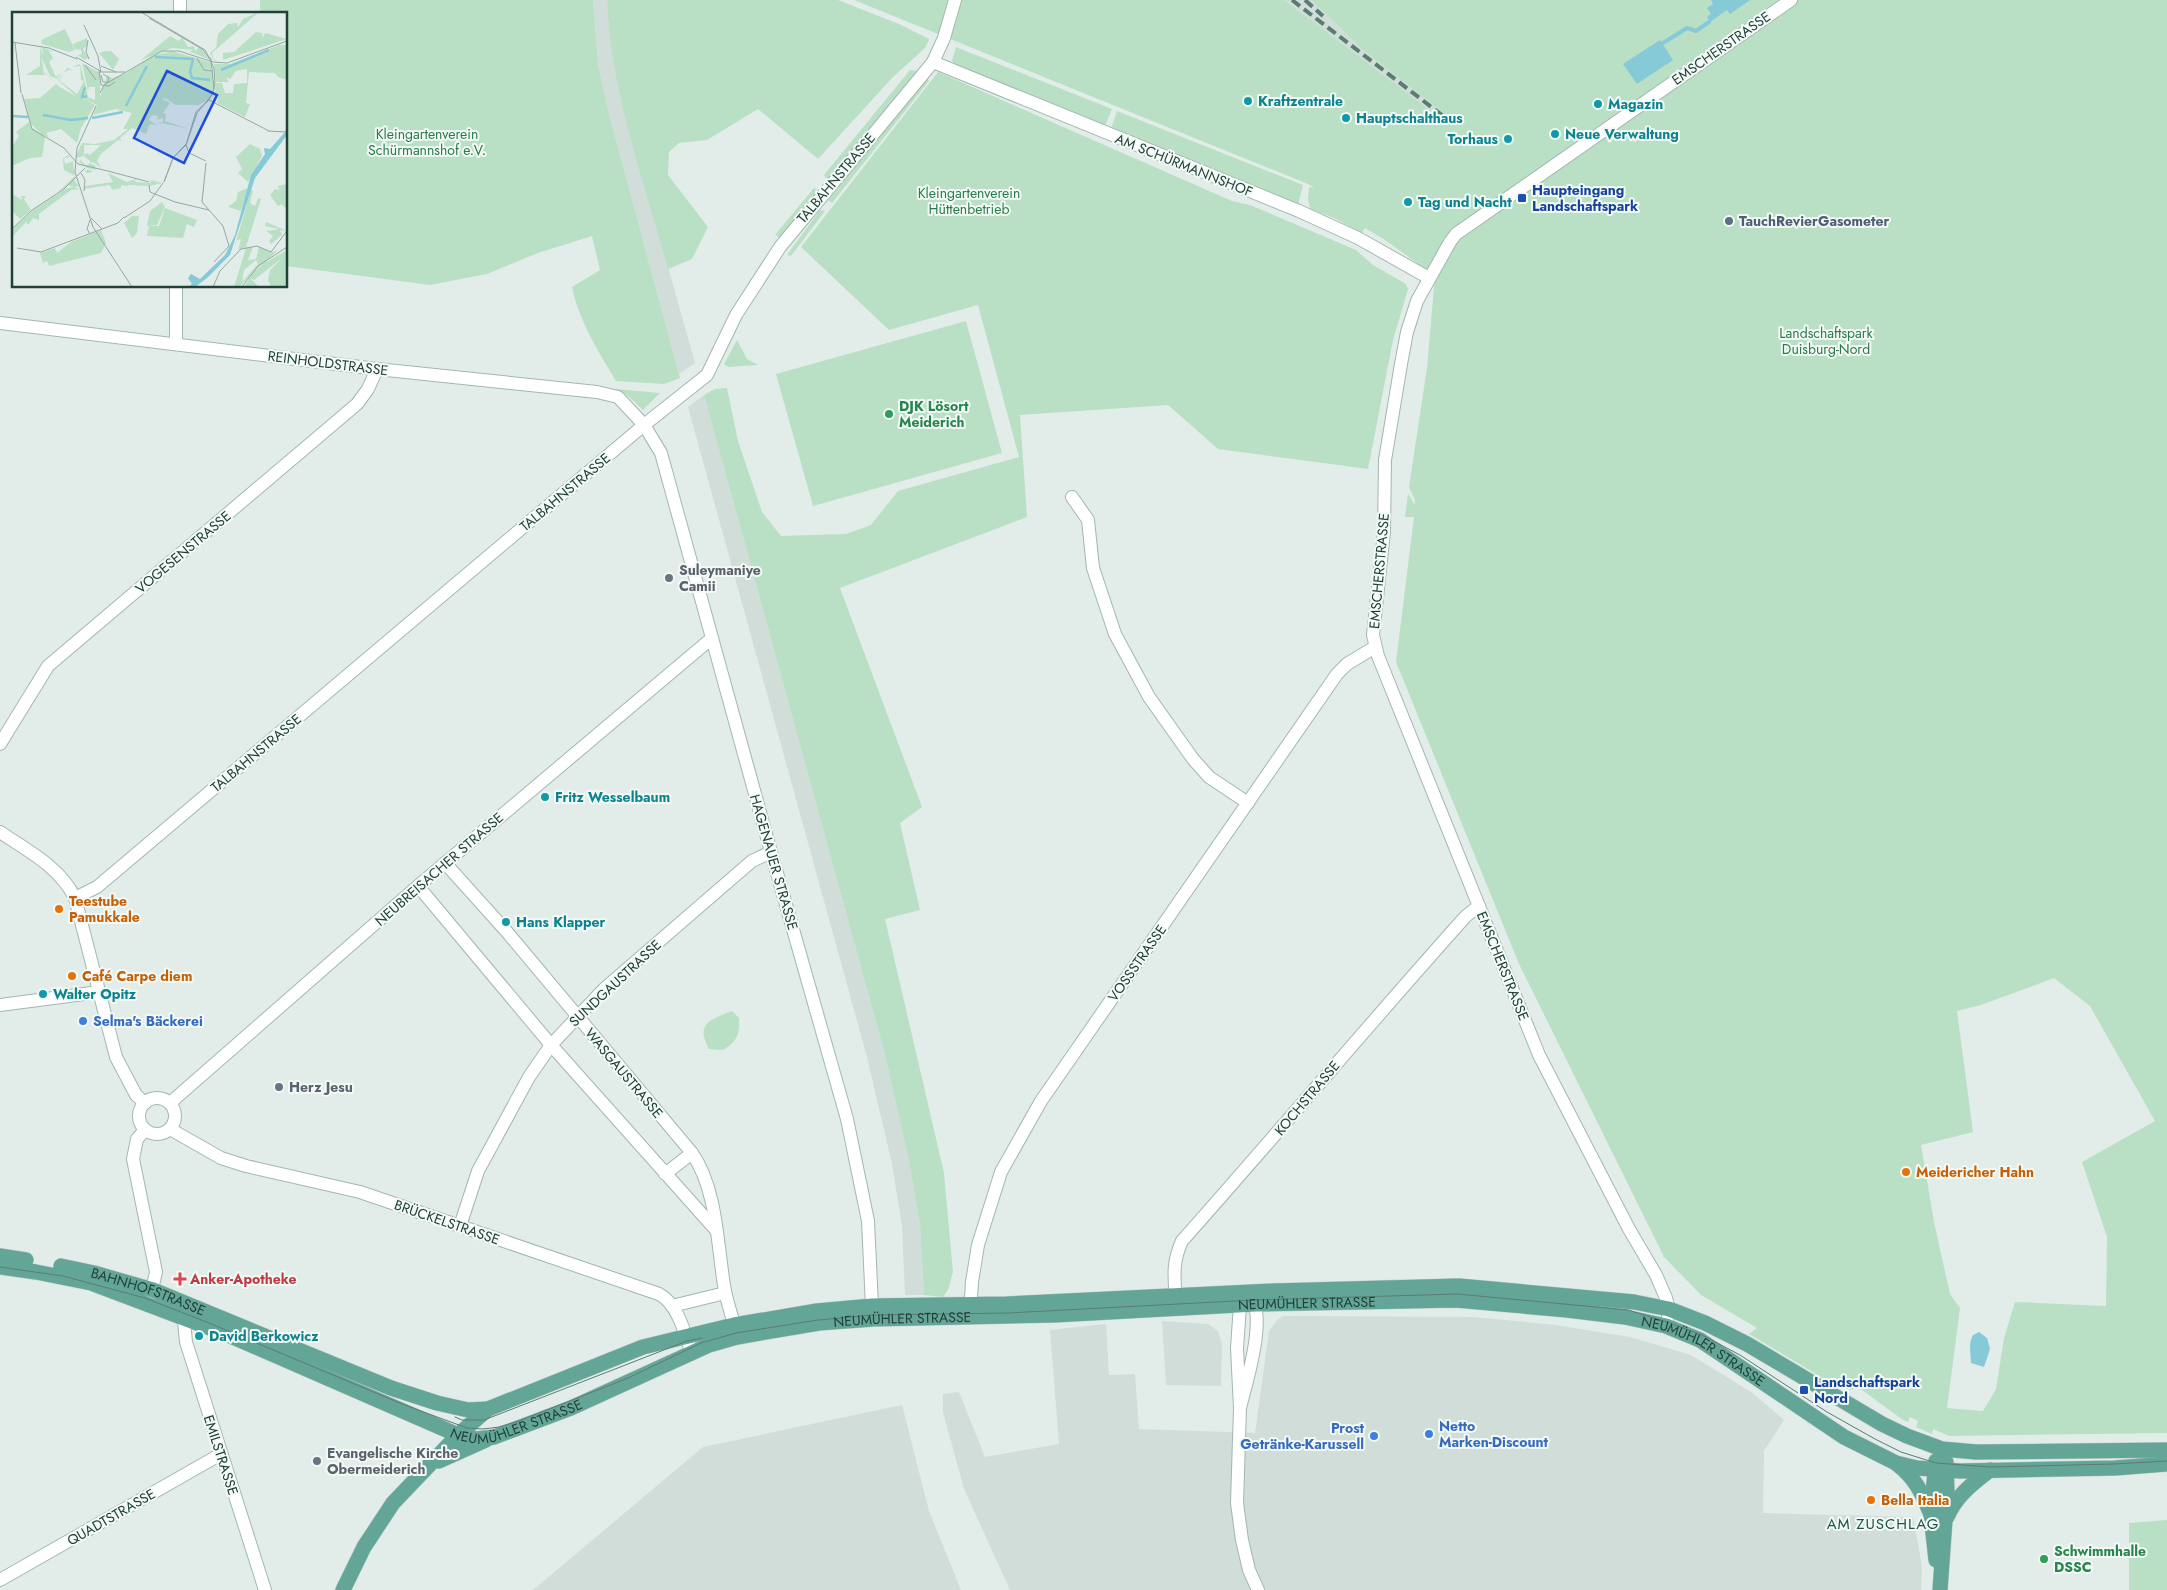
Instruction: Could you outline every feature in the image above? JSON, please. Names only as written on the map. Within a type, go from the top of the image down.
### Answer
[{"type":"main road","name":"BAHNHOFSTRASSE","points":[[0,1256],[94,1273],[153,1290],[226,1334],[458,1435]]},
{"type":"main road","name":"BAHNHOFSTRASSE","points":[[0,1267],[44,1273],[91,1283],[148,1305],[188,1312],[247,1330],[369,1380],[418,1397],[468,1410],[488,1409]]},
{"type":"main road","name":"NEUMÜHLER STRASSE","points":[[1248,1300],[1458,1286],[1634,1302],[1669,1309],[1705,1323],[1747,1344],[1882,1424],[1942,1449],[1976,1452],[2167,1450]]},
{"type":"main road","name":"NEUMÜHLER STRASSE","points":[[458,1435],[488,1409],[643,1347],[685,1336],[971,1311],[1248,1300],[1456,1300],[1567,1310],[1666,1326],[1700,1340],[1844,1437],[1896,1463],[1941,1470],[2115,1468],[2167,1464]]},
{"type":"main road","name":"NEUMÜHLER STRASSE","points":[[458,1435],[476,1439],[494,1437],[571,1408],[692,1354],[736,1331],[817,1311],[872,1306],[971,1311]]},
{"type":"main road","points":[[343,1590],[364,1547],[393,1504],[458,1435]]},
{"type":"main road","points":[[431,1465],[453,1453],[494,1437]]},
{"type":"main road","points":[[1940,1587],[1935,1555],[1942,1449]]},
{"type":"main road","points":[[1896,1463],[1910,1475],[1938,1518]]},
{"type":"main road","points":[[1938,1518],[1973,1483],[1990,1470]]},
{"type":"street","name":"TALBAHNSTRASSE","points":[[75,898],[97,887],[644,426],[706,376],[736,315],[780,247],[933,62],[944,38],[955,0]]},
{"type":"street","name":"EMSCHERSTRASSE","points":[[1669,1309],[1656,1275],[1628,1230],[1539,1055],[1375,647],[1374,629],[1385,526],[1385,469],[1388,437],[1410,323],[1429,278],[1456,234],[1791,0]]},
{"type":"street","name":"AM SCHÜRMANNSHOF","points":[[933,62],[1299,211],[1358,238],[1429,278]]},
{"type":"street","points":[[176,288],[176,344]]},
{"type":"street","name":"REINHOLDSTRASSE","points":[[0,323],[377,369],[597,392],[618,397],[644,426]]},
{"type":"street","name":"VOGESENSTRASSE","points":[[0,744],[48,666],[358,404],[377,369]]},
{"type":"street","name":"HAGENAUER STRASSE","points":[[644,426],[661,453],[847,1119],[868,1221],[872,1306]]},
{"type":"street","points":[[1072,497],[1088,520],[1093,568],[1115,634],[1149,697],[1193,759],[1209,777],[1248,803]]},
{"type":"street","name":"NEUBREISACHER STRASSE","points":[[170,1103],[418,886],[712,638]]},
{"type":"street","name":"VOSSSTRASSE","points":[[971,1311],[972,1282],[978,1245],[1001,1172],[1041,1101],[1337,674],[1347,664],[1375,647]]},
{"type":"street","points":[[0,832],[54,869],[68,883],[75,898],[116,1057],[136,1095],[145,1103]]},
{"type":"street","name":"SUNDGAUSTRASSE","points":[[460,1226],[478,1171],[529,1077],[551,1045],[604,990],[752,862],[771,852]]},
{"type":"street","name":"WASGAUSTRASSE","points":[[445,863],[506,932],[692,1153],[702,1168],[717,1230],[725,1293],[736,1331]]},
{"type":"street","points":[[418,886],[551,1045],[717,1230]]},
{"type":"street","name":"KOCHSTRASSE","points":[[1176,1302],[1175,1256],[1182,1241],[1269,1144],[1393,997],[1466,916],[1479,906]]},
{"type":"street","points":[[0,1005],[99,992]]},
{"type":"street","points":[[155,1098],[170,1103],[175,1113],[174,1124],[170,1129],[155,1135],[145,1130],[141,1125],[139,1113],[145,1103],[155,1098]]},
{"type":"street","name":"BRÜCKELSTRASSE","points":[[170,1129],[221,1158],[246,1166],[360,1192],[659,1294],[667,1298],[672,1306]]},
{"type":"street","points":[[145,1130],[137,1138],[133,1159],[156,1272],[148,1305]]},
{"type":"street","points":[[665,1174],[692,1153]]},
{"type":"street","points":[[692,1354],[672,1306],[725,1293]]},
{"type":"street","points":[[1240,1408],[1254,1349],[1248,1300]]},
{"type":"street","points":[[1248,1300],[1237,1348],[1240,1408],[1237,1503],[1242,1540],[1249,1570],[1258,1590]]},
{"type":"street","points":[[1666,1326],[1669,1309]]},
{"type":"street","name":"EMILSTRASSE","points":[[188,1312],[186,1342],[265,1590]]},
{"type":"street","name":"QUADTSTRASSE","points":[[0,1580],[221,1454]]},
{"type":"shaded area","points":[[593,0],[607,0],[608,20],[623,106],[695,363],[679,374],[608,110],[598,64]]},
{"type":"shaded area","points":[[1284,0],[1311,0],[1363,50],[1451,118],[1447,123]]},
{"type":"shaded area","points":[[704,395],[885,1055],[909,1161],[920,1226],[924,1295],[905,1295],[902,1226],[892,1164],[867,1057],[688,407]]},
{"type":"shaded area","points":[[1284,1316],[1473,1317],[1556,1325],[1630,1337],[1691,1355],[1751,1392],[1784,1420],[1764,1451],[1763,1513],[1913,1517],[1922,1566],[1921,1590],[1010,1590],[964,1489],[943,1412],[943,1394],[959,1392],[985,1457],[1059,1444],[1050,1330],[1106,1324],[1109,1375],[1135,1374],[1139,1429],[1255,1433],[1269,1331],[1278,1319]]},
{"type":"shaded area","points":[[1162,1321],[1208,1324],[1218,1331],[1222,1344],[1221,1386],[1166,1385]]},
{"type":"shaded area","points":[[902,1405],[929,1511],[961,1590],[533,1590],[703,1447]]},
{"type":"green space","name":"Kleingartenverein Schürmannshof e.V.","points":[[260,0],[593,0],[598,64],[608,110],[680,378],[664,384],[616,381],[584,324],[572,287],[600,270],[592,236],[538,253],[487,274],[430,285],[288,266],[288,12],[260,12]]},
{"type":"green space","points":[[607,0],[838,0],[899,24],[929,39],[925,48],[893,77],[818,159],[758,109],[707,140],[679,143],[669,152],[668,175],[708,227],[692,259],[668,269],[639,170],[622,102],[610,34]]},
{"type":"green space","name":"Landschaftspark Duisburg-Nord","points":[[854,0],[1284,0],[1447,123],[1450,118],[1363,50],[1311,0],[2167,0],[2167,1433],[1949,1436],[1933,1429],[1932,1434],[1916,1427],[1918,1421],[1910,1417],[1908,1422],[1903,1420],[1862,1390],[1858,1388],[1851,1390],[1831,1383],[1749,1334],[1757,1328],[1701,1295],[1664,1257],[1519,964],[1396,662],[1414,517],[1405,517],[1408,494],[1415,505],[1415,500],[1409,487],[1427,368],[1435,276],[1365,228],[1362,233],[1334,218],[1310,209],[1308,199],[1309,187],[1314,188]],"holes":[[[2054,978],[2090,1006],[2155,1121],[2082,1162],[2107,1237],[2106,1306],[2015,1302],[2004,1338],[1996,1389],[1983,1411],[1947,1408],[1960,1308],[1950,1294],[1934,1222],[1921,1145],[1973,1132],[1957,1011],[1981,1005]]]},
{"type":"green space","points":[[956,47],[1112,109],[1105,126],[956,65],[952,61]]},
{"type":"green space","points":[[910,70],[919,71],[828,181],[824,175]]},
{"type":"green space","name":"Kleingartenverein Hüttenbetrieb","points":[[938,72],[1232,201],[1250,205],[1356,250],[1373,265],[1406,284],[1408,289],[1393,340],[1368,469],[1218,449],[1168,405],[1020,415],[1027,517],[840,588],[922,807],[900,823],[920,910],[885,919],[944,1173],[953,1272],[948,1290],[943,1297],[924,1295],[920,1226],[909,1161],[885,1055],[704,395],[715,389],[727,388],[738,441],[762,512],[781,536],[846,534],[871,525],[898,491],[1019,457],[978,305],[889,330],[801,247]]},
{"type":"green space","points":[[927,78],[929,81],[832,203],[828,200]]},
{"type":"green space","points":[[1117,111],[1303,185],[1298,205],[1111,129]]},
{"type":"green space","points":[[814,188],[818,191],[780,238],[775,235]]},
{"type":"green space","points":[[820,210],[825,211],[791,256],[787,255]]},
{"type":"green space","name":"DJK Lösort Meiderich","points":[[966,321],[1002,453],[813,506],[776,374]]},
{"type":"green space","points":[[737,340],[747,359],[758,365],[728,367],[724,364]]},
{"type":"green space","points":[[616,389],[660,393],[643,410],[627,395]]},
{"type":"green space","points":[[732,1011],[739,1018],[737,1037],[732,1044],[723,1050],[709,1049],[705,1040],[704,1028],[711,1020]]},
{"type":"green space","points":[[2167,1520],[2167,1590],[2129,1590],[2129,1523]]},
{"type":"water","points":[[1711,0],[1750,0],[1730,14],[1727,10],[1710,22],[1707,17],[1711,14],[1707,8],[1713,4]]},
{"type":"water","points":[[1660,40],[1673,60],[1637,84],[1623,64]]},
{"type":"water","points":[[1979,1332],[1987,1338],[1990,1349],[1984,1367],[1971,1363],[1971,1342],[1973,1335]]},
{"type":"waterway","points":[[1663,43],[1687,28],[1696,31],[1709,22]]},
{"type":"tram line","points":[[0,1267],[63,1276],[145,1298],[402,1404],[467,1428],[499,1427],[519,1421],[628,1378],[701,1343],[736,1333],[818,1320],[873,1315],[1008,1313],[1254,1300],[1457,1294],[1628,1310],[1667,1322],[1702,1335],[1740,1355],[1827,1412],[1875,1439],[1901,1452],[1936,1463],[1990,1467],[2167,1461]]},
{"type":"tram line","points":[[455,1417],[462,1420],[484,1420],[687,1341],[702,1338]]},
{"type":"railway","points":[[1292,0],[1447,119]]},
{"type":"railway","points":[[1305,0],[1323,16]]},
{"type":"place","name":"Kraftzentrale","points":[[1248,101]]},
{"type":"place","name":"Magazin","points":[[1598,104]]},
{"type":"place","name":"Hauptschalthaus","points":[[1346,118]]},
{"type":"place","name":"Neue Verwaltung","points":[[1555,134]]},
{"type":"place","name":"Torhaus","points":[[1508,139]]},
{"type":"place","name":"Haupteingang Landschaftspark","points":[[1522,198]]},
{"type":"place","name":"Tag und Nacht","points":[[1408,202]]},
{"type":"place","name":"TauchRevierGasometer","points":[[1729,221]]},
{"type":"place","name":"DJK Lösort Meiderich","points":[[889,414]]},
{"type":"place","name":"Suleymaniye Camii","points":[[669,578]]},
{"type":"place","name":"Fritz Wesselbaum","points":[[545,797]]},
{"type":"place","name":"Teestube Pamukkale","points":[[59,909]]},
{"type":"place","name":"Hans Klapper","points":[[506,922]]},
{"type":"place","name":"Café Carpe diem","points":[[72,976]]},
{"type":"place","name":"Walter Opitz","points":[[43,994]]},
{"type":"place","name":"Selma's Bäckerei","points":[[83,1021]]},
{"type":"place","name":"Herz Jesu","points":[[279,1087]]},
{"type":"place","name":"Meidericher Hahn","points":[[1906,1172]]},
{"type":"place","name":"Anker-Apotheke","points":[[180,1279]]},
{"type":"place","name":"David Berkowicz","points":[[199,1336]]},
{"type":"place","name":"Landschaftspark Nord","points":[[1804,1390]]},
{"type":"place","name":"Netto Marken-Discount","points":[[1429,1434]]},
{"type":"place","name":"Prost Getränke-Karussell","points":[[1374,1436]]},
{"type":"place","name":"Evangelische Kirche Obermeiderich","points":[[317,1461]]},
{"type":"place","name":"Bella Italia","points":[[1871,1500]]},
{"type":"place","name":"Schwimmhalle DSSC","points":[[2044,1559]]},
{"type":"district","name":"AM ZUSCHLAG","points":[[1883,1524]]}]
